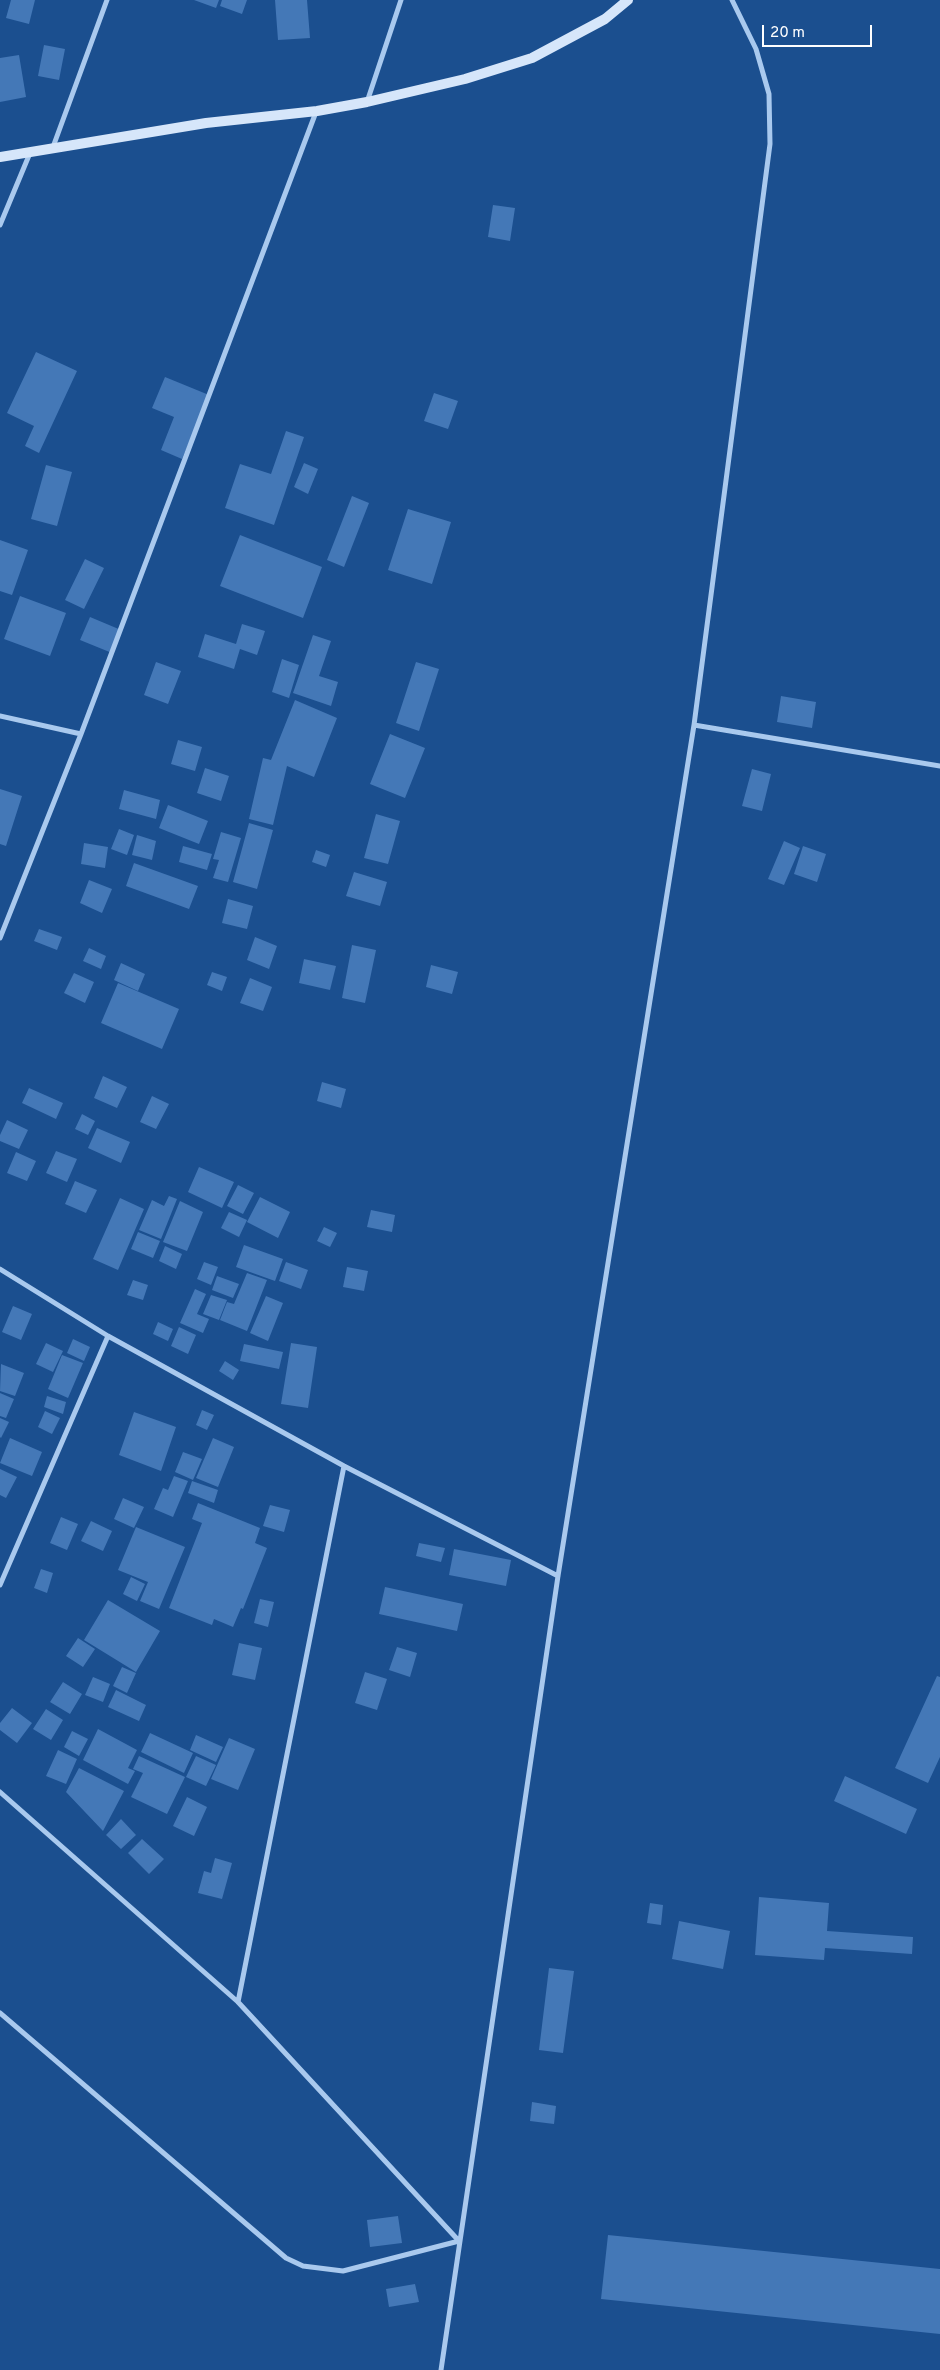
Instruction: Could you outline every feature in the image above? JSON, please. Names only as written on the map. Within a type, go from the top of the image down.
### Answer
[{"type":"street","points":[[52,150],[108,0]]},
{"type":"street","points":[[367,102],[401,0]]},
{"type":"street","points":[[0,157],[30,154],[206,123],[317,111],[367,102],[465,79],[532,58],[605,19],[628,0]]},
{"type":"street","points":[[441,2370],[558,1576],[694,725],[770,144],[769,94],[756,49],[732,0]]},
{"type":"street","points":[[0,938],[81,734],[317,111]]},
{"type":"street","points":[[0,225],[30,154]]},
{"type":"street","points":[[0,716],[81,734]]},
{"type":"street","points":[[694,725],[940,766]]},
{"type":"street","points":[[0,1269],[108,1336],[344,1466],[558,1576]]},
{"type":"street","points":[[0,1585],[108,1336]]},
{"type":"street","points":[[238,2002],[344,1466]]},
{"type":"street","points":[[0,1792],[238,2002],[459,2241]]},
{"type":"street","points":[[0,2013],[286,2258],[303,2266],[343,2271],[459,2241]]},
{"type":"building","points":[[11,0],[35,0],[29,24],[6,18]]},
{"type":"building","points":[[194,0],[219,0],[216,8]]},
{"type":"building","points":[[222,0],[247,0],[242,14],[220,6]]},
{"type":"building","points":[[275,0],[307,0],[310,38],[278,40]]},
{"type":"building","points":[[44,45],[65,49],[59,80],[38,76]]},
{"type":"building","points":[[19,55],[26,97],[0,102],[0,58]]},
{"type":"building","points":[[493,205],[515,208],[510,241],[488,237]]},
{"type":"building","points":[[36,352],[77,371],[39,453],[25,446],[34,426],[7,413]]},
{"type":"building","points":[[165,377],[209,395],[182,459],[161,450],[174,417],[152,408]]},
{"type":"building","points":[[434,393],[458,401],[448,429],[424,421]]},
{"type":"building","points":[[286,431],[304,437],[274,525],[225,508],[240,464],[271,474]]},
{"type":"building","points":[[304,463],[318,469],[308,494],[294,487]]},
{"type":"building","points":[[46,465],[72,472],[57,526],[31,519]]},
{"type":"building","points":[[352,496],[369,503],[344,567],[327,560]]},
{"type":"building","points":[[408,509],[451,522],[432,584],[388,570]]},
{"type":"building","points":[[240,535],[322,567],[303,618],[220,586]]},
{"type":"building","points":[[0,540],[28,550],[12,595],[0,591]]},
{"type":"building","points":[[85,559],[104,568],[84,609],[65,600]]},
{"type":"building","points":[[20,596],[66,613],[50,656],[4,639]]},
{"type":"building","points":[[90,617],[121,630],[112,653],[80,640]]},
{"type":"building","points":[[242,624],[265,631],[257,655],[240,649],[234,669],[198,657],[205,634],[236,644]]},
{"type":"building","points":[[313,635],[331,641],[319,676],[338,682],[331,706],[293,693]]},
{"type":"building","points":[[282,659],[299,665],[289,698],[272,692]]},
{"type":"building","points":[[156,662],[181,671],[168,704],[144,695]]},
{"type":"building","points":[[416,662],[439,669],[419,731],[396,723]]},
{"type":"building","points":[[781,696],[816,702],[812,728],[777,722]]},
{"type":"building","points":[[295,700],[337,718],[314,777],[287,766],[273,825],[249,819],[263,758],[271,760]]},
{"type":"building","points":[[390,734],[425,748],[405,798],[370,784]]},
{"type":"building","points":[[178,740],[202,747],[195,771],[171,764]]},
{"type":"building","points":[[205,768],[229,776],[221,801],[197,793]]},
{"type":"building","points":[[752,769],[771,774],[762,811],[742,806]]},
{"type":"building","points":[[0,789],[22,796],[6,846],[0,844]]},
{"type":"building","points":[[124,790],[160,800],[156,819],[119,809]]},
{"type":"building","points":[[168,805],[208,821],[199,844],[159,828]]},
{"type":"building","points":[[376,814],[400,821],[388,864],[364,858]]},
{"type":"building","points":[[249,823],[273,830],[257,889],[233,882]]},
{"type":"building","points":[[119,829],[134,835],[127,855],[111,849]]},
{"type":"building","points":[[221,832],[241,838],[228,882],[213,878],[219,860],[213,859]]},
{"type":"building","points":[[137,835],[156,841],[152,860],[132,855]]},
{"type":"building","points":[[784,841],[800,848],[784,885],[768,879]]},
{"type":"building","points":[[84,843],[108,847],[105,868],[81,864]]},
{"type":"building","points":[[183,846],[212,854],[207,870],[179,862]]},
{"type":"building","points":[[803,846],[826,854],[817,882],[794,874]]},
{"type":"building","points":[[316,850],[330,855],[326,867],[312,862]]},
{"type":"building","points":[[134,863],[198,886],[189,909],[126,886]]},
{"type":"building","points":[[354,872],[387,882],[380,906],[346,896]]},
{"type":"building","points":[[89,880],[112,889],[102,913],[80,903]]},
{"type":"building","points":[[228,899],[253,906],[247,929],[222,923]]},
{"type":"building","points":[[39,929],[62,937],[57,950],[34,941]]},
{"type":"building","points":[[255,937],[277,946],[269,969],[247,960]]},
{"type":"building","points":[[352,945],[376,950],[365,1003],[342,998]]},
{"type":"building","points":[[89,948],[106,956],[101,969],[83,961]]},
{"type":"building","points":[[304,959],[336,966],[330,990],[299,983]]},
{"type":"building","points":[[121,963],[145,974],[138,991],[114,980]]},
{"type":"building","points":[[431,965],[458,972],[452,994],[426,987]]},
{"type":"building","points":[[212,972],[227,977],[222,991],[207,985]]},
{"type":"building","points":[[74,973],[94,982],[85,1003],[64,993]]},
{"type":"building","points":[[250,978],[272,987],[263,1011],[240,1003]]},
{"type":"building","points":[[118,983],[179,1009],[162,1049],[101,1023]]},
{"type":"building","points":[[103,1076],[127,1087],[117,1108],[94,1098]]},
{"type":"building","points":[[322,1082],[346,1089],[341,1108],[317,1101]]},
{"type":"building","points":[[29,1088],[63,1103],[56,1119],[22,1103]]},
{"type":"building","points":[[152,1096],[169,1104],[156,1129],[140,1122]]},
{"type":"building","points":[[82,1114],[95,1121],[88,1135],[75,1129]]},
{"type":"building","points":[[7,1120],[28,1130],[19,1149],[0,1141],[0,1135]]},
{"type":"building","points":[[97,1128],[130,1142],[121,1163],[88,1148]]},
{"type":"building","points":[[56,1151],[77,1159],[67,1182],[46,1173]]},
{"type":"building","points":[[16,1152],[36,1161],[27,1181],[7,1173]]},
{"type":"building","points":[[199,1167],[234,1182],[222,1208],[188,1192]]},
{"type":"building","points":[[75,1181],[97,1190],[86,1213],[65,1204]]},
{"type":"building","points":[[238,1185],[254,1193],[243,1214],[227,1206]]},
{"type":"building","points":[[169,1196],[177,1199],[161,1239],[139,1230],[152,1200],[164,1206]]},
{"type":"building","points":[[260,1197],[290,1212],[278,1238],[247,1222]]},
{"type":"building","points":[[120,1198],[144,1209],[118,1270],[93,1259]]},
{"type":"building","points":[[180,1201],[203,1212],[187,1251],[163,1242]]},
{"type":"building","points":[[371,1210],[395,1215],[392,1232],[367,1227]]},
{"type":"building","points":[[229,1212],[247,1220],[239,1237],[221,1228]]},
{"type":"building","points":[[324,1227],[337,1233],[330,1247],[317,1241]]},
{"type":"building","points":[[138,1232],[160,1241],[153,1258],[131,1249]]},
{"type":"building","points":[[244,1245],[283,1259],[275,1281],[236,1267]]},
{"type":"building","points":[[165,1246],[182,1254],[176,1269],[159,1261]]},
{"type":"building","points":[[204,1262],[218,1267],[211,1285],[197,1279]]},
{"type":"building","points":[[286,1262],[308,1270],[301,1289],[279,1281]]},
{"type":"building","points":[[347,1267],[368,1271],[364,1291],[343,1287]]},
{"type":"building","points":[[247,1273],[267,1280],[247,1331],[220,1320],[227,1302],[234,1304]]},
{"type":"building","points":[[217,1276],[239,1284],[233,1298],[212,1290]]},
{"type":"building","points":[[133,1280],[148,1285],[143,1300],[127,1295]]},
{"type":"building","points":[[195,1289],[206,1294],[197,1314],[209,1319],[203,1333],[180,1323]]},
{"type":"building","points":[[211,1295],[227,1300],[219,1320],[203,1314]]},
{"type":"building","points":[[266,1296],[283,1303],[268,1341],[250,1333]]},
{"type":"building","points":[[13,1306],[32,1314],[21,1340],[2,1332]]},
{"type":"building","points":[[158,1322],[173,1329],[168,1341],[153,1334]]},
{"type":"building","points":[[179,1327],[196,1335],[188,1354],[171,1346]]},
{"type":"building","points":[[73,1339],[90,1347],[84,1361],[67,1353]]},
{"type":"building","points":[[46,1343],[63,1351],[53,1372],[36,1364]]},
{"type":"building","points":[[291,1343],[317,1347],[308,1408],[281,1404]]},
{"type":"building","points":[[244,1344],[283,1352],[279,1369],[240,1361]]},
{"type":"building","points":[[62,1355],[83,1363],[68,1398],[48,1389]]},
{"type":"building","points":[[225,1361],[239,1370],[233,1380],[219,1371]]},
{"type":"building","points":[[1,1364],[24,1373],[15,1396],[0,1391]]},
{"type":"building","points":[[0,1393],[14,1399],[6,1418],[0,1416]]},
{"type":"building","points":[[47,1396],[66,1402],[63,1414],[44,1407]]},
{"type":"building","points":[[202,1410],[214,1415],[207,1430],[196,1425]]},
{"type":"building","points":[[45,1411],[60,1418],[52,1434],[38,1427]]},
{"type":"building","points":[[134,1412],[176,1427],[161,1471],[119,1455]]},
{"type":"building","points":[[0,1418],[9,1422],[1,1438],[0,1437]]},
{"type":"building","points":[[10,1438],[42,1452],[32,1476],[0,1463]]},
{"type":"building","points":[[213,1438],[234,1447],[218,1487],[196,1478]]},
{"type":"building","points":[[183,1452],[202,1459],[193,1480],[175,1472]]},
{"type":"building","points":[[0,1469],[17,1477],[6,1498],[0,1495]]},
{"type":"building","points":[[174,1476],[188,1481],[173,1517],[154,1509],[163,1488],[168,1490]]},
{"type":"building","points":[[192,1481],[218,1490],[214,1503],[188,1493]]},
{"type":"building","points":[[123,1498],[144,1507],[134,1528],[114,1519]]},
{"type":"building","points":[[198,1503],[260,1528],[255,1543],[267,1548],[243,1609],[241,1608],[233,1627],[214,1619],[212,1625],[169,1608],[202,1523],[192,1519]]},
{"type":"building","points":[[270,1505],[290,1510],[284,1532],[263,1526]]},
{"type":"building","points":[[61,1517],[78,1524],[67,1550],[50,1543]]},
{"type":"building","points":[[91,1521],[112,1531],[103,1551],[81,1541]]},
{"type":"building","points":[[136,1527],[185,1547],[159,1609],[140,1601],[148,1582],[118,1570]]},
{"type":"building","points":[[419,1543],[445,1548],[441,1562],[416,1556]]},
{"type":"building","points":[[454,1549],[511,1560],[506,1586],[449,1575]]},
{"type":"building","points":[[41,1569],[53,1573],[47,1593],[34,1588]]},
{"type":"building","points":[[131,1577],[145,1584],[137,1601],[123,1594]]},
{"type":"building","points":[[385,1587],[463,1604],[457,1631],[379,1614]]},
{"type":"building","points":[[260,1599],[274,1602],[268,1627],[254,1623]]},
{"type":"building","points":[[108,1600],[160,1631],[136,1672],[84,1640]]},
{"type":"building","points":[[78,1638],[95,1649],[83,1667],[66,1656]]},
{"type":"building","points":[[239,1643],[262,1648],[255,1680],[232,1675]]},
{"type":"building","points":[[397,1647],[417,1653],[410,1677],[389,1670]]},
{"type":"building","points":[[122,1667],[136,1673],[127,1693],[113,1686]]},
{"type":"building","points":[[365,1672],[387,1679],[377,1710],[355,1703]]},
{"type":"building","points":[[937,1676],[940,1677],[940,1757],[928,1783],[895,1768]]},
{"type":"building","points":[[93,1677],[110,1684],[103,1702],[85,1695]]},
{"type":"building","points":[[63,1682],[82,1694],[70,1714],[50,1702]]},
{"type":"building","points":[[116,1690],[146,1705],[139,1721],[108,1707]]},
{"type":"building","points":[[12,1708],[32,1723],[17,1743],[0,1730],[0,1723]]},
{"type":"building","points":[[46,1709],[63,1720],[51,1740],[33,1729]]},
{"type":"building","points":[[98,1729],[137,1750],[128,1768],[135,1771],[128,1784],[83,1760]]},
{"type":"building","points":[[72,1731],[88,1739],[79,1756],[64,1747]]},
{"type":"building","points":[[150,1733],[193,1753],[184,1773],[141,1752]]},
{"type":"building","points":[[196,1735],[223,1747],[216,1762],[190,1750]]},
{"type":"building","points":[[229,1738],[255,1749],[238,1790],[211,1779]]},
{"type":"building","points":[[58,1750],[77,1759],[66,1784],[46,1776]]},
{"type":"building","points":[[139,1756],[185,1777],[167,1814],[131,1797],[143,1773],[133,1769]]},
{"type":"building","points":[[196,1756],[216,1765],[206,1786],[186,1777]]},
{"type":"building","points":[[79,1768],[124,1791],[103,1831],[66,1792]]},
{"type":"building","points":[[845,1776],[917,1809],[906,1834],[834,1801]]},
{"type":"building","points":[[187,1797],[207,1807],[194,1836],[173,1826]]},
{"type":"building","points":[[121,1819],[136,1835],[121,1849],[106,1835]]},
{"type":"building","points":[[142,1839],[164,1859],[149,1874],[128,1853]]},
{"type":"building","points":[[215,1858],[232,1863],[222,1899],[198,1893],[204,1871],[211,1873]]},
{"type":"building","points":[[759,1897],[829,1903],[827,1931],[913,1937],[912,1954],[825,1948],[824,1960],[755,1955]]},
{"type":"building","points":[[650,1903],[663,1905],[661,1925],[647,1923]]},
{"type":"building","points":[[679,1921],[730,1931],[723,1969],[672,1959]]},
{"type":"building","points":[[549,1968],[574,1971],[563,2053],[539,2050]]},
{"type":"building","points":[[532,2102],[556,2106],[554,2124],[530,2121]]},
{"type":"building","points":[[398,2216],[402,2243],[370,2247],[367,2220]]},
{"type":"building","points":[[608,2235],[940,2269],[940,2334],[601,2299]]},
{"type":"building","points":[[415,2284],[419,2302],[389,2307],[386,2289]]}]
